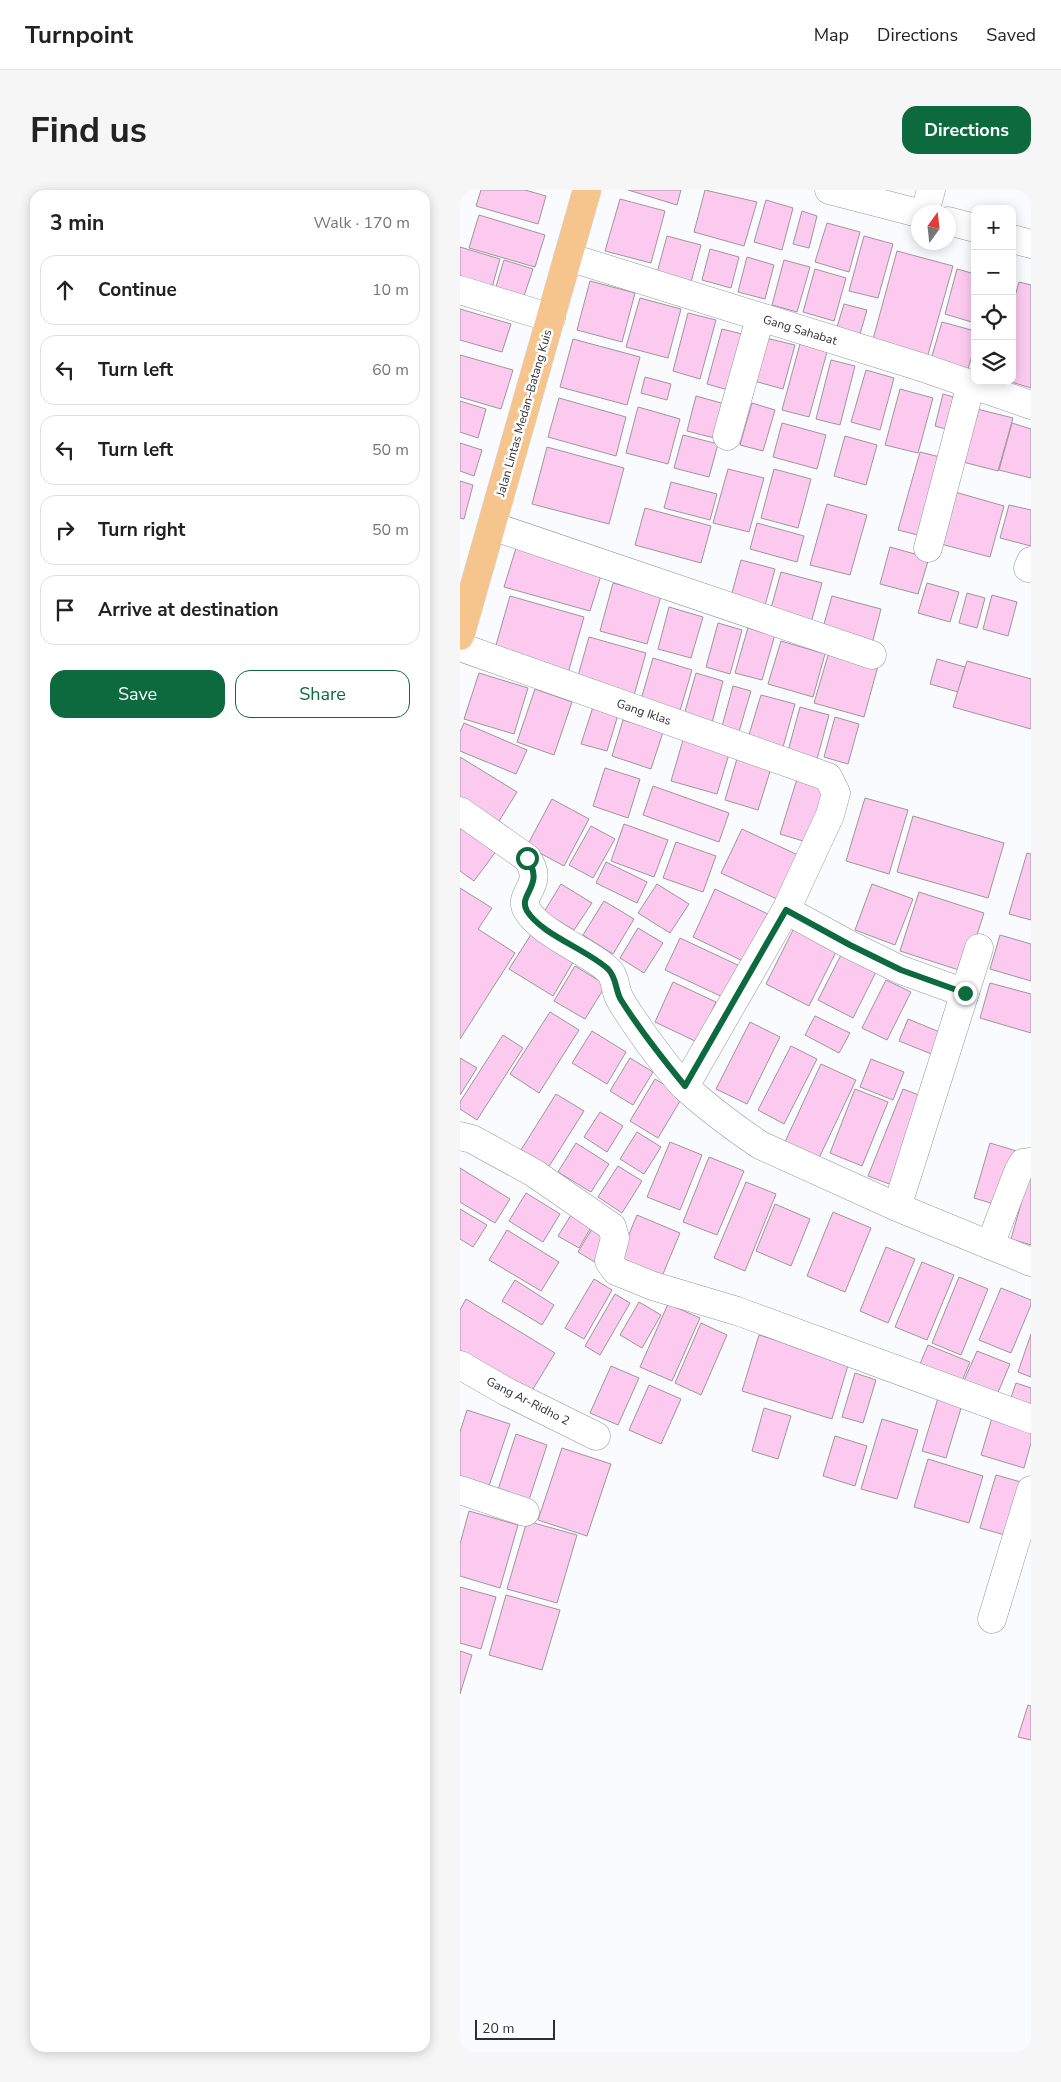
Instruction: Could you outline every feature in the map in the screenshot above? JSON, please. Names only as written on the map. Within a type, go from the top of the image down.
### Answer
[{"type":"highway","name":"Jalan Lintas Medan–Batang Kuis","points":[[460,636],[587,190]]},
{"type":"street","points":[[829,190],[911,211]]},
{"type":"street","points":[[927,205],[931,190]]},
{"type":"street","points":[[956,223],[971,227]]},
{"type":"street","points":[[1016,240],[1031,244]]},
{"type":"street","name":"Gang Sahabat","points":[[568,257],[971,384]]},
{"type":"street","points":[[460,290],[551,318]]},
{"type":"street","points":[[727,436],[760,318]]},
{"type":"street","points":[[928,548],[971,384]]},
{"type":"street","name":"Gang Sahabat","points":[[974,385],[1031,405]]},
{"type":"street","points":[[492,526],[872,655]]},
{"type":"street","name":"Gang Iklas","points":[[460,647],[828,777],[836,793],[830,815],[786,910]]},
{"type":"street","points":[[460,811],[527,858],[534,869],[535,878],[526,899],[525,906],[528,912],[538,923],[607,968],[615,981],[618,995],[641,1031],[685,1086],[760,1145],[897,1207],[1031,1262]]},
{"type":"street","points":[[685,1086],[786,910],[901,970],[965,993]]},
{"type":"street","points":[[897,1207],[979,948]]},
{"type":"street","points":[[460,1136],[472,1139],[534,1174],[612,1227],[615,1238],[609,1262],[616,1270],[653,1286],[737,1311],[1031,1419]]},
{"type":"street","points":[[990,1245],[1018,1172],[1024,1163],[1031,1162]]},
{"type":"street","name":"Gang Ar-Ridho 2","points":[[460,1365],[507,1392],[596,1436]]},
{"type":"street","points":[[460,1490],[525,1512]]},
{"type":"street","points":[[992,1618],[1031,1490]]},
{"type":"building","points":[[481,190],[525,190],[546,196],[538,224],[476,206]]},
{"type":"building","points":[[628,190],[681,190],[677,205]]},
{"type":"building","points":[[705,190],[757,202],[744,246],[694,232]]},
{"type":"building","points":[[620,199],[665,211],[651,263],[605,251]]},
{"type":"building","points":[[766,200],[793,208],[782,250],[754,242]]},
{"type":"building","points":[[802,211],[817,216],[809,248],[793,244]]},
{"type":"building","points":[[479,215],[545,235],[535,267],[469,248]]},
{"type":"building","points":[[827,223],[860,232],[849,272],[815,262]]},
{"type":"building","points":[[667,236],[701,245],[691,282],[657,273]]},
{"type":"building","points":[[864,236],[893,244],[878,298],[849,291]]},
{"type":"building","points":[[460,247],[500,259],[491,291],[460,282]]},
{"type":"building","points":[[710,249],[739,257],[731,288],[702,280]]},
{"type":"building","points":[[897,251],[953,266],[927,358],[872,343]]},
{"type":"building","points":[[747,257],[774,265],[765,299],[738,292]]},
{"type":"building","points":[[504,260],[533,269],[523,299],[495,290]]},
{"type":"building","points":[[784,260],[810,267],[797,312],[772,305]]},
{"type":"building","points":[[815,269],[846,278],[834,321],[803,312]]},
{"type":"building","points":[[957,269],[971,273],[971,322],[945,314]]},
{"type":"building","points":[[590,281],[635,293],[622,342],[577,330]]},
{"type":"building","points":[[1019,282],[1031,285],[1031,388],[1016,383],[1016,293]]},
{"type":"building","points":[[640,298],[681,309],[668,358],[626,347]]},
{"type":"building","points":[[844,304],[867,310],[860,334],[837,327]]},
{"type":"building","points":[[460,309],[511,324],[502,352],[460,340]]},
{"type":"building","points":[[688,313],[716,320],[700,379],[673,371]]},
{"type":"building","points":[[942,322],[971,330],[971,359],[966,376],[929,366]]},
{"type":"building","points":[[722,329],[750,336],[735,392],[707,384]]},
{"type":"building","points":[[766,338],[795,345],[783,389],[754,381]]},
{"type":"building","points":[[573,339],[640,357],[627,405],[560,387]]},
{"type":"building","points":[[800,344],[827,352],[809,417],[782,410]]},
{"type":"building","points":[[460,355],[513,370],[501,409],[460,397]]},
{"type":"building","points":[[831,360],[855,366],[840,425],[816,419]]},
{"type":"building","points":[[866,370],[894,378],[880,430],[851,422]]},
{"type":"building","points":[[645,377],[671,384],[667,400],[641,393]]},
{"type":"building","points":[[900,389],[933,398],[918,453],[885,445]]},
{"type":"building","points":[[943,394],[965,400],[956,432],[935,426]]},
{"type":"building","points":[[696,396],[732,406],[722,440],[687,431]]},
{"type":"building","points":[[559,398],[626,417],[616,456],[548,437]]},
{"type":"building","points":[[460,401],[486,409],[478,438],[460,432]]},
{"type":"building","points":[[752,403],[775,410],[763,451],[740,445]]},
{"type":"building","points":[[638,407],[680,419],[668,464],[626,453]]},
{"type":"building","points":[[977,409],[1013,418],[998,471],[963,462]]},
{"type":"building","points":[[782,423],[826,435],[817,469],[773,457]]},
{"type":"building","points":[[1012,423],[1031,429],[1031,478],[999,470]]},
{"type":"building","points":[[683,435],[718,444],[709,477],[674,468]]},
{"type":"building","points":[[845,436],[877,445],[866,485],[834,476]]},
{"type":"building","points":[[460,443],[482,450],[474,476],[460,471]]},
{"type":"building","points":[[547,447],[624,468],[609,524],[532,504]]},
{"type":"building","points":[[920,452],[948,459],[926,537],[898,530]]},
{"type":"building","points":[[728,469],[764,478],[749,532],[713,523]]},
{"type":"building","points":[[774,469],[811,479],[798,528],[761,518]]},
{"type":"building","points":[[460,481],[473,485],[464,519],[460,518]]},
{"type":"building","points":[[671,482],[717,494],[710,520],[664,508]]},
{"type":"building","points":[[955,492],[1004,506],[990,557],[941,544]]},
{"type":"building","points":[[827,504],[867,515],[850,575],[810,565]]},
{"type":"building","points":[[1009,505],[1031,510],[1031,546],[1000,538]]},
{"type":"building","points":[[645,508],[711,526],[701,563],[635,545]]},
{"type":"building","points":[[757,523],[804,536],[797,562],[750,549]]},
{"type":"building","points":[[517,545],[603,569],[590,611],[504,587]]},
{"type":"building","points":[[890,547],[929,558],[918,594],[880,584]]},
{"type":"building","points":[[741,560],[775,569],[764,609],[730,600]]},
{"type":"building","points":[[781,572],[822,583],[811,623],[770,612]]},
{"type":"building","points":[[613,583],[661,596],[647,644],[600,631]]},
{"type":"building","points":[[927,583],[959,592],[950,622],[918,613]]},
{"type":"building","points":[[967,593],[985,598],[977,628],[959,623]]},
{"type":"building","points":[[992,595],[1017,602],[1008,636],[983,629]]},
{"type":"building","points":[[510,596],[584,617],[568,673],[494,652]]},
{"type":"building","points":[[832,596],[881,609],[872,644],[822,631]]},
{"type":"building","points":[[669,607],[703,617],[691,658],[658,649]]},
{"type":"building","points":[[718,623],[742,630],[730,674],[706,667]]},
{"type":"building","points":[[749,624],[776,631],[762,680],[735,673]]},
{"type":"building","points":[[589,637],[646,653],[633,699],[576,683]]},
{"type":"building","points":[[781,641],[825,654],[813,697],[768,684]]},
{"type":"building","points":[[829,652],[878,666],[864,717],[814,703]]},
{"type":"building","points":[[653,658],[692,670],[679,714],[640,703]]},
{"type":"building","points":[[937,659],[965,667],[958,692],[930,684]]},
{"type":"building","points":[[967,661],[1031,679],[1031,729],[953,707]]},
{"type":"building","points":[[479,673],[528,688],[514,734],[464,719]]},
{"type":"building","points":[[696,673],[723,681],[712,723],[684,715]]},
{"type":"building","points":[[733,686],[751,691],[738,735],[721,730]]},
{"type":"building","points":[[535,689],[572,702],[554,755],[517,742]]},
{"type":"building","points":[[761,695],[795,704],[783,747],[748,738]]},
{"type":"building","points":[[593,707],[618,715],[607,751],[581,744]]},
{"type":"building","points":[[800,707],[829,715],[817,759],[788,751]]},
{"type":"building","points":[[835,717],[859,724],[848,764],[824,757]]},
{"type":"building","points":[[623,720],[663,732],[651,769],[612,756]]},
{"type":"building","points":[[464,723],[527,750],[516,774],[460,751],[460,732]]},
{"type":"building","points":[[683,740],[729,754],[717,794],[671,781]]},
{"type":"building","points":[[738,755],[772,765],[758,810],[725,800]]},
{"type":"building","points":[[460,757],[517,792],[496,826],[460,803]]},
{"type":"building","points":[[605,768],[640,779],[628,818],[593,806]]},
{"type":"building","points":[[797,779],[830,790],[813,844],[780,834]]},
{"type":"building","points":[[653,786],[729,813],[719,842],[643,815]]},
{"type":"building","points":[[865,798],[908,810],[889,874],[846,861]]},
{"type":"building","points":[[552,799],[589,819],[564,866],[527,846]]},
{"type":"building","points":[[913,816],[1004,843],[988,898],[897,872]]},
{"type":"building","points":[[460,824],[497,850],[474,881],[460,871]]},
{"type":"building","points":[[624,824],[668,840],[654,877],[611,861]]},
{"type":"building","points":[[591,826],[615,839],[593,878],[569,865]]},
{"type":"building","points":[[742,829],[800,856],[779,900],[721,873]]},
{"type":"building","points":[[676,842],[716,856],[703,892],[663,878]]},
{"type":"building","points":[[1027,853],[1031,854],[1031,920],[1009,914]]},
{"type":"building","points":[[606,862],[647,882],[637,903],[596,883]]},
{"type":"building","points":[[561,884],[592,903],[574,930],[544,912]]},
{"type":"building","points":[[657,884],[689,904],[670,933],[638,913]]},
{"type":"building","points":[[872,884],[913,899],[895,945],[855,930]]},
{"type":"building","points":[[460,888],[492,908],[478,929],[515,953],[460,1039]]},
{"type":"building","points":[[715,889],[770,915],[747,963],[693,937]]},
{"type":"building","points":[[919,892],[984,913],[965,972],[900,951]]},
{"type":"building","points":[[604,901],[634,919],[613,954],[583,935]]},
{"type":"building","points":[[795,926],[838,948],[809,1006],[766,984]]},
{"type":"building","points":[[638,928],[663,943],[644,973],[620,958]]},
{"type":"building","points":[[532,933],[575,959],[553,996],[509,969]]},
{"type":"building","points":[[1000,935],[1031,944],[1031,981],[990,969]]},
{"type":"building","points":[[680,938],[744,968],[729,1000],[665,970]]},
{"type":"building","points":[[841,955],[876,972],[853,1018],[818,1000]]},
{"type":"building","points":[[575,966],[606,985],[585,1019],[554,1001]]},
{"type":"building","points":[[886,980],[911,992],[887,1040],[862,1028]]},
{"type":"building","points":[[673,982],[716,1002],[697,1042],[655,1022]]},
{"type":"building","points":[[990,983],[1031,994],[1031,1033],[980,1018]]},
{"type":"building","points":[[550,1012],[579,1030],[539,1093],[510,1074]]},
{"type":"building","points":[[815,1016],[850,1033],[839,1053],[805,1035]]},
{"type":"building","points":[[908,1019],[947,1035],[939,1057],[899,1041]]},
{"type":"building","points":[[750,1022],[780,1037],[747,1104],[716,1089]]},
{"type":"building","points":[[592,1031],[626,1052],[607,1084],[572,1063]]},
{"type":"building","points":[[503,1035],[523,1048],[477,1120],[460,1109],[460,1102]]},
{"type":"building","points":[[791,1046],[817,1059],[784,1124],[758,1110]]},
{"type":"building","points":[[460,1058],[477,1068],[460,1095]]},
{"type":"building","points":[[630,1058],[653,1072],[633,1105],[610,1091]]},
{"type":"building","points":[[871,1059],[904,1072],[893,1100],[860,1087]]},
{"type":"building","points":[[821,1064],[856,1080],[819,1158],[785,1142]]},
{"type":"building","points":[[655,1079],[683,1096],[658,1138],[630,1121]]},
{"type":"building","points":[[855,1089],[888,1102],[862,1166],[830,1153]]},
{"type":"building","points":[[903,1089],[927,1098],[892,1185],[868,1176]]},
{"type":"building","points":[[556,1094],[584,1111],[548,1168],[521,1150]]},
{"type":"building","points":[[600,1112],[623,1126],[607,1152],[584,1137]]},
{"type":"building","points":[[637,1132],[661,1147],[644,1174],[620,1159]]},
{"type":"building","points":[[670,1142],[702,1155],[680,1210],[647,1197]]},
{"type":"building","points":[[576,1143],[609,1164],[591,1192],[558,1172]]},
{"type":"building","points":[[990,1143],[1020,1152],[1004,1207],[974,1198]]},
{"type":"building","points":[[709,1157],[744,1171],[717,1235],[683,1222]]},
{"type":"building","points":[[618,1166],[642,1181],[622,1213],[598,1197]]},
{"type":"building","points":[[460,1168],[510,1199],[495,1223],[460,1202]]},
{"type":"building","points":[[1028,1179],[1031,1180],[1031,1245],[1011,1239]]},
{"type":"building","points":[[746,1182],[776,1194],[745,1271],[714,1258]]},
{"type":"building","points":[[526,1193],[560,1214],[543,1242],[509,1221]]},
{"type":"building","points":[[775,1204],[810,1219],[791,1266],[756,1251]]},
{"type":"building","points":[[460,1209],[487,1225],[473,1247],[460,1239]]},
{"type":"building","points":[[573,1212],[593,1224],[579,1248],[558,1236]]},
{"type":"building","points":[[833,1212],[871,1228],[845,1292],[807,1276]]},
{"type":"building","points":[[637,1215],[680,1233],[661,1279],[618,1261]]},
{"type":"building","points":[[592,1229],[612,1241],[598,1264],[578,1252]]},
{"type":"building","points":[[507,1230],[559,1262],[541,1291],[489,1260]]},
{"type":"building","points":[[886,1247],[915,1259],[888,1323],[860,1311]]},
{"type":"building","points":[[922,1262],[954,1275],[927,1340],[895,1327]]},
{"type":"building","points":[[959,1277],[988,1289],[961,1355],[932,1343]]},
{"type":"building","points":[[594,1279],[612,1290],[584,1339],[565,1328]]},
{"type":"building","points":[[515,1280],[554,1305],[542,1325],[502,1301]]},
{"type":"building","points":[[1001,1288],[1031,1300],[1031,1305],[1011,1353],[979,1340]]},
{"type":"building","points":[[615,1294],[630,1303],[600,1355],[585,1346]]},
{"type":"building","points":[[466,1299],[555,1353],[528,1397],[460,1356],[460,1310]]},
{"type":"building","points":[[639,1302],[661,1315],[642,1348],[620,1335]]},
{"type":"building","points":[[668,1304],[700,1318],[672,1381],[640,1367]]},
{"type":"building","points":[[701,1323],[727,1335],[701,1395],[675,1383]]},
{"type":"building","points":[[1031,1334],[1031,1377],[1018,1372]]},
{"type":"building","points":[[759,1335],[849,1362],[832,1419],[742,1391]]},
{"type":"building","points":[[928,1345],[970,1362],[959,1388],[917,1371]]},
{"type":"building","points":[[977,1351],[1010,1364],[996,1397],[963,1383]]},
{"type":"building","points":[[611,1366],[639,1378],[618,1425],[590,1413]]},
{"type":"building","points":[[855,1373],[876,1380],[863,1423],[842,1417]]},
{"type":"building","points":[[1016,1383],[1031,1388],[1031,1414],[1008,1406]]},
{"type":"building","points":[[649,1385],[681,1399],[661,1444],[629,1430]]},
{"type":"building","points":[[938,1398],[962,1405],[946,1458],[922,1451]]},
{"type":"building","points":[[764,1408],[791,1416],[778,1459],[752,1451]]},
{"type":"building","points":[[467,1410],[510,1424],[489,1486],[460,1476],[460,1432]]},
{"type":"building","points":[[994,1411],[1031,1423],[1031,1443],[1024,1468],[981,1455]]},
{"type":"building","points":[[882,1419],[918,1430],[897,1499],[861,1489]]},
{"type":"building","points":[[516,1434],[547,1445],[526,1509],[495,1499]]},
{"type":"building","points":[[835,1436],[867,1446],[855,1486],[823,1476]]},
{"type":"building","points":[[562,1448],[611,1464],[587,1536],[538,1520]]},
{"type":"building","points":[[928,1459],[983,1476],[969,1523],[914,1507]]},
{"type":"building","points":[[996,1475],[1021,1482],[1005,1535],[980,1528]]},
{"type":"building","points":[[469,1511],[518,1525],[500,1588],[460,1576],[460,1544]]},
{"type":"building","points":[[527,1521],[577,1535],[557,1603],[507,1589]]},
{"type":"building","points":[[460,1587],[496,1597],[481,1649],[460,1643]]},
{"type":"building","points":[[506,1595],[560,1610],[542,1670],[489,1655]]},
{"type":"building","points":[[460,1651],[472,1655],[460,1694]]},
{"type":"building","points":[[1028,1705],[1031,1706],[1031,1740],[1018,1737]]},
{"type":"route","points":[[527,858],[534,869],[535,878],[526,899],[525,906],[528,912],[538,923],[607,968],[615,981],[618,995],[629,1013],[685,1086],[786,910],[901,970],[965,993]]}]
